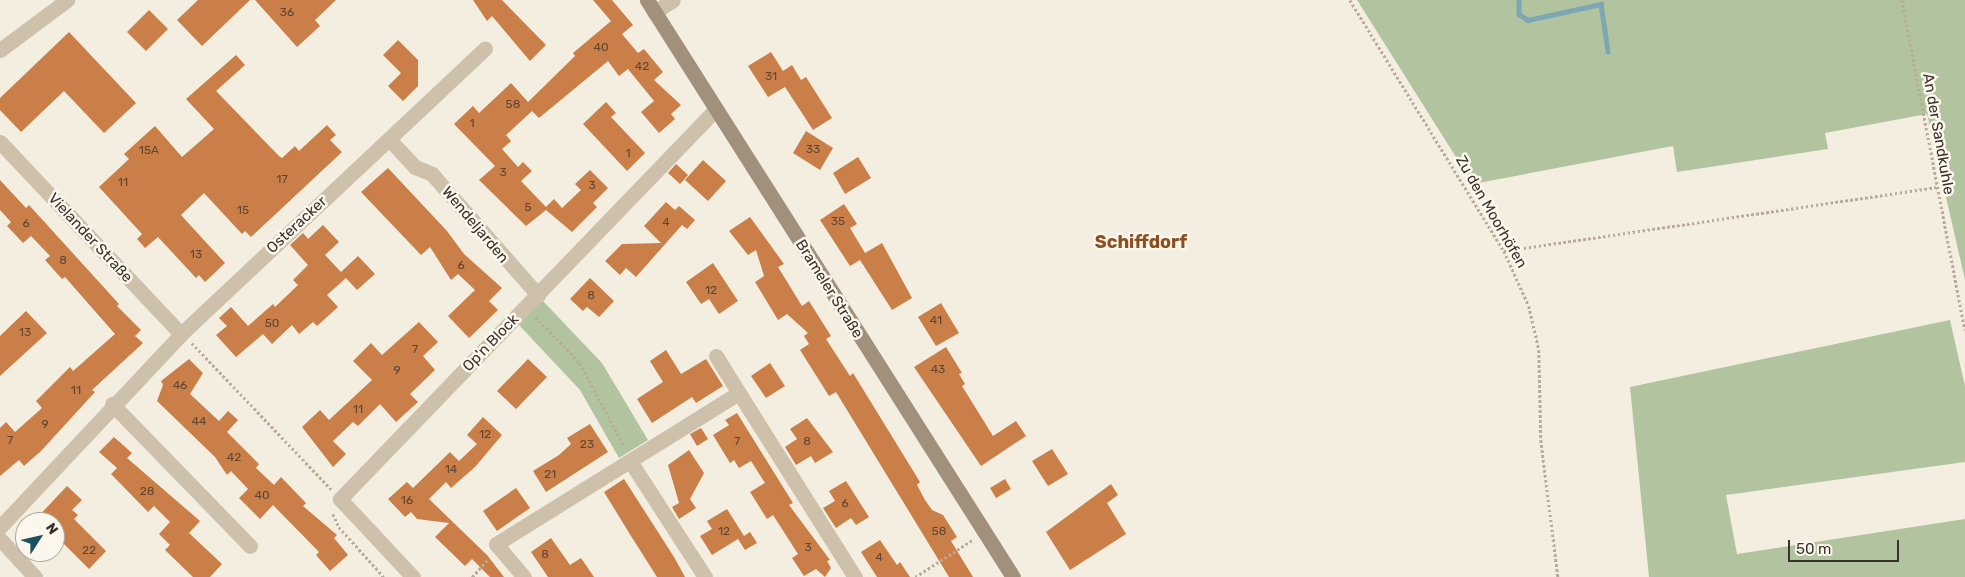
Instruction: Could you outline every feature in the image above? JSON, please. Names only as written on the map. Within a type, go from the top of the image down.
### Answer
[{"type":"street","points":[[0,50],[67,0]]},
{"type":"street","points":[[650,6],[673,0]]},
{"type":"street","name":"Brameler Straße","points":[[650,6],[983,533],[1013,577]]},
{"type":"street","name":"Osteracker","points":[[0,528],[85,438],[112,404],[181,334],[485,49]]},
{"type":"street","name":"Op'n Block","points":[[340,499],[715,110]]},
{"type":"street","name":"Wendeljarden","points":[[389,139],[415,167],[432,174],[538,295]]},
{"type":"street","name":"Vielander Straße","points":[[0,142],[181,334]]},
{"type":"street","points":[[716,356],[855,577]]},
{"type":"street","points":[[524,577],[496,544],[739,393]]},
{"type":"street","points":[[112,404],[250,546]]},
{"type":"street","points":[[630,461],[704,577]]},
{"type":"street","points":[[340,499],[413,577]]},
{"type":"street","points":[[0,539],[36,577]]},
{"type":"path","name":"Zu den Moorhöfen","points":[[1350,0],[1504,251],[1529,306],[1539,350],[1541,440],[1558,577]]},
{"type":"path","name":"An der Sandkuhle","points":[[1902,0],[1936,187],[1965,330]]},
{"type":"path","points":[[1504,251],[1936,187]]},
{"type":"path","points":[[526,307],[580,363],[610,413],[630,461]]},
{"type":"path","points":[[181,334],[340,499],[333,516],[339,527],[384,577]]},
{"type":"path","points":[[915,577],[983,533]]},
{"type":"path","points":[[472,577],[496,544]]},
{"type":"green space","points":[[1357,0],[1965,0],[1965,280],[1927,114],[1825,133],[1828,149],[1677,172],[1673,146],[1473,184]]},
{"type":"green space","points":[[541,299],[602,363],[648,440],[619,458],[580,390],[518,324]]},
{"type":"green space","points":[[1950,320],[1965,386],[1965,462],[1726,495],[1737,554],[1965,519],[1965,577],[1649,577],[1630,387]]},
{"type":"building","points":[[198,0],[250,0],[202,46],[177,20]]},
{"type":"building","points":[[255,0],[336,0],[315,20],[320,26],[297,47]]},
{"type":"building","points":[[473,0],[502,0],[546,45],[530,61],[492,16],[487,21]]},
{"type":"building","points":[[593,0],[612,0],[633,25],[622,34],[638,53],[644,49],[663,72],[654,80],[681,105],[671,114],[675,119],[659,133],[641,112],[654,101],[628,69],[619,76],[608,61],[539,118],[532,111],[506,135],[511,141],[502,149],[518,167],[523,162],[532,171],[521,181],[546,207],[554,199],[562,208],[581,190],[575,184],[590,170],[608,188],[593,203],[597,207],[572,232],[546,210],[526,226],[479,180],[495,166],[454,124],[473,106],[479,113],[511,83],[528,102],[575,56],[573,53],[611,21]]},
{"type":"building","points":[[149,10],[168,29],[146,51],[127,32]]},
{"type":"building","points":[[69,32],[136,103],[104,133],[64,91],[21,132],[0,110],[0,98]]},
{"type":"building","points":[[398,40],[418,60],[418,86],[403,101],[388,86],[401,73],[383,55]]},
{"type":"building","points":[[771,52],[783,71],[792,65],[801,80],[806,77],[832,118],[813,130],[785,87],[768,97],[748,66]]},
{"type":"building","points":[[236,55],[245,65],[216,91],[279,156],[282,158],[295,146],[299,151],[327,125],[336,135],[330,140],[342,152],[251,237],[245,231],[242,234],[204,193],[181,215],[225,263],[205,282],[199,275],[196,278],[158,237],[145,248],[137,239],[142,234],[99,187],[129,159],[124,154],[155,126],[182,157],[214,129],[186,99]]},
{"type":"building","points":[[606,102],[616,113],[611,117],[645,153],[627,171],[583,124]]},
{"type":"building","points":[[806,131],[833,148],[820,170],[793,153]]},
{"type":"building","points":[[858,157],[871,178],[845,194],[833,173]]},
{"type":"building","points":[[703,160],[726,181],[708,201],[685,180]]},
{"type":"building","points":[[676,164],[688,175],[680,184],[668,173]]},
{"type":"building","points":[[388,168],[447,231],[464,254],[502,288],[489,301],[498,310],[469,338],[448,316],[475,290],[458,274],[451,280],[430,247],[421,255],[361,192]]},
{"type":"building","points":[[0,180],[26,208],[29,205],[119,304],[117,306],[141,330],[135,336],[143,343],[92,390],[95,392],[41,451],[24,466],[19,460],[0,476],[0,428],[6,422],[15,432],[42,408],[36,401],[70,367],[73,371],[115,334],[65,277],[62,279],[45,260],[50,256],[31,236],[23,243],[7,226],[11,222],[0,210]]},
{"type":"building","points":[[666,202],[675,210],[679,206],[695,220],[687,229],[682,225],[636,277],[626,268],[620,275],[605,261],[622,244],[661,243],[644,226]]},
{"type":"building","points":[[844,204],[857,224],[850,228],[865,253],[882,243],[912,298],[892,310],[860,260],[850,266],[820,220]]},
{"type":"building","points":[[750,217],[784,264],[778,267],[802,306],[809,301],[831,336],[826,339],[850,376],[853,373],[920,482],[917,485],[925,500],[932,510],[943,515],[957,537],[951,541],[973,577],[949,577],[836,392],[829,396],[800,350],[809,344],[804,336],[808,333],[787,314],[778,320],[755,282],[764,276],[756,250],[748,255],[729,231]]},
{"type":"building","points":[[323,225],[339,242],[325,255],[341,272],[358,256],[375,274],[357,290],[346,278],[327,295],[338,307],[317,326],[313,322],[299,334],[292,325],[272,344],[263,334],[236,357],[216,335],[227,326],[219,318],[231,307],[248,326],[273,304],[275,307],[298,285],[293,280],[308,265],[290,245],[303,233],[308,239]]},
{"type":"building","points":[[713,263],[738,301],[719,314],[709,299],[701,304],[686,282]]},
{"type":"building","points":[[590,278],[614,301],[599,317],[587,307],[583,311],[570,299]]},
{"type":"building","points":[[941,303],[959,333],[936,346],[918,317]]},
{"type":"building","points":[[26,311],[47,333],[0,376],[0,336]]},
{"type":"building","points":[[419,322],[438,342],[423,356],[435,370],[410,394],[418,402],[396,422],[380,404],[358,426],[353,422],[333,441],[346,454],[333,467],[302,427],[320,410],[329,420],[372,380],[353,361],[371,343],[382,355]]},
{"type":"building","points":[[946,347],[962,373],[959,374],[965,384],[962,386],[993,436],[1016,421],[1026,436],[981,466],[914,367]]},
{"type":"building","points":[[666,350],[681,374],[706,359],[723,386],[696,403],[692,397],[652,423],[637,399],[663,382],[650,361]]},
{"type":"building","points":[[189,359],[203,373],[190,394],[219,421],[228,411],[238,420],[227,432],[259,464],[256,468],[274,485],[281,477],[306,503],[303,506],[337,535],[334,538],[348,555],[330,571],[316,555],[319,552],[273,505],[260,519],[239,498],[248,489],[231,471],[227,475],[215,457],[157,401],[163,385],[161,381]]},
{"type":"building","points":[[528,359],[547,377],[516,409],[497,391]]},
{"type":"building","points":[[770,363],[785,386],[766,398],[751,376]]},
{"type":"building","points":[[737,413],[793,503],[789,505],[830,560],[827,561],[831,568],[825,577],[816,569],[804,576],[792,558],[798,554],[773,515],[767,519],[750,492],[765,483],[751,461],[739,468],[734,460],[730,463],[713,435],[729,425],[725,420]]},
{"type":"building","points":[[483,417],[502,435],[475,467],[451,488],[446,482],[429,499],[487,555],[504,577],[490,577],[472,559],[465,566],[435,537],[449,523],[417,519],[411,512],[405,517],[388,499],[407,482],[413,488],[450,452],[459,461],[477,444],[467,435]]},
{"type":"building","points":[[807,418],[833,452],[815,463],[811,456],[796,465],[785,447],[797,439],[790,429]]},
{"type":"building","points":[[590,424],[608,452],[546,492],[533,471],[559,455],[571,444],[567,438]]},
{"type":"building","points":[[701,428],[708,439],[697,446],[690,434]]},
{"type":"building","points":[[114,437],[132,453],[127,458],[200,521],[189,533],[222,564],[210,577],[193,577],[165,550],[170,545],[159,534],[170,522],[154,506],[148,512],[111,474],[117,468],[99,452]]},
{"type":"building","points":[[1052,449],[1068,474],[1048,486],[1032,461]]},
{"type":"building","points":[[689,450],[704,473],[690,499],[696,508],[679,519],[672,507],[679,503],[668,465]]},
{"type":"building","points":[[624,479],[685,577],[657,577],[631,536],[604,492]]},
{"type":"building","points":[[1005,479],[1011,489],[996,498],[990,488]]},
{"type":"building","points":[[846,481],[869,517],[856,525],[851,518],[836,528],[823,508],[835,501],[829,491]]},
{"type":"building","points":[[1111,484],[1118,495],[1107,503],[1126,534],[1070,570],[1046,532]]},
{"type":"building","points":[[67,486],[82,500],[72,510],[78,515],[74,519],[106,551],[89,569],[65,545],[65,512],[42,512]]},
{"type":"building","points":[[516,488],[530,508],[497,531],[483,511]]},
{"type":"building","points":[[727,509],[744,536],[750,532],[757,543],[745,550],[738,539],[712,555],[700,536],[712,529],[707,521]]},
{"type":"building","points":[[551,538],[570,565],[581,558],[594,577],[548,577],[531,552]]},
{"type":"building","points":[[880,540],[897,565],[900,562],[910,577],[877,577],[861,552]]},
{"type":"waterway","points":[[1519,0],[1519,14],[1528,20],[1601,4],[1608,51]]},
{"type":"district","name":"Schiffdorf","points":[[1141,242]]}]
